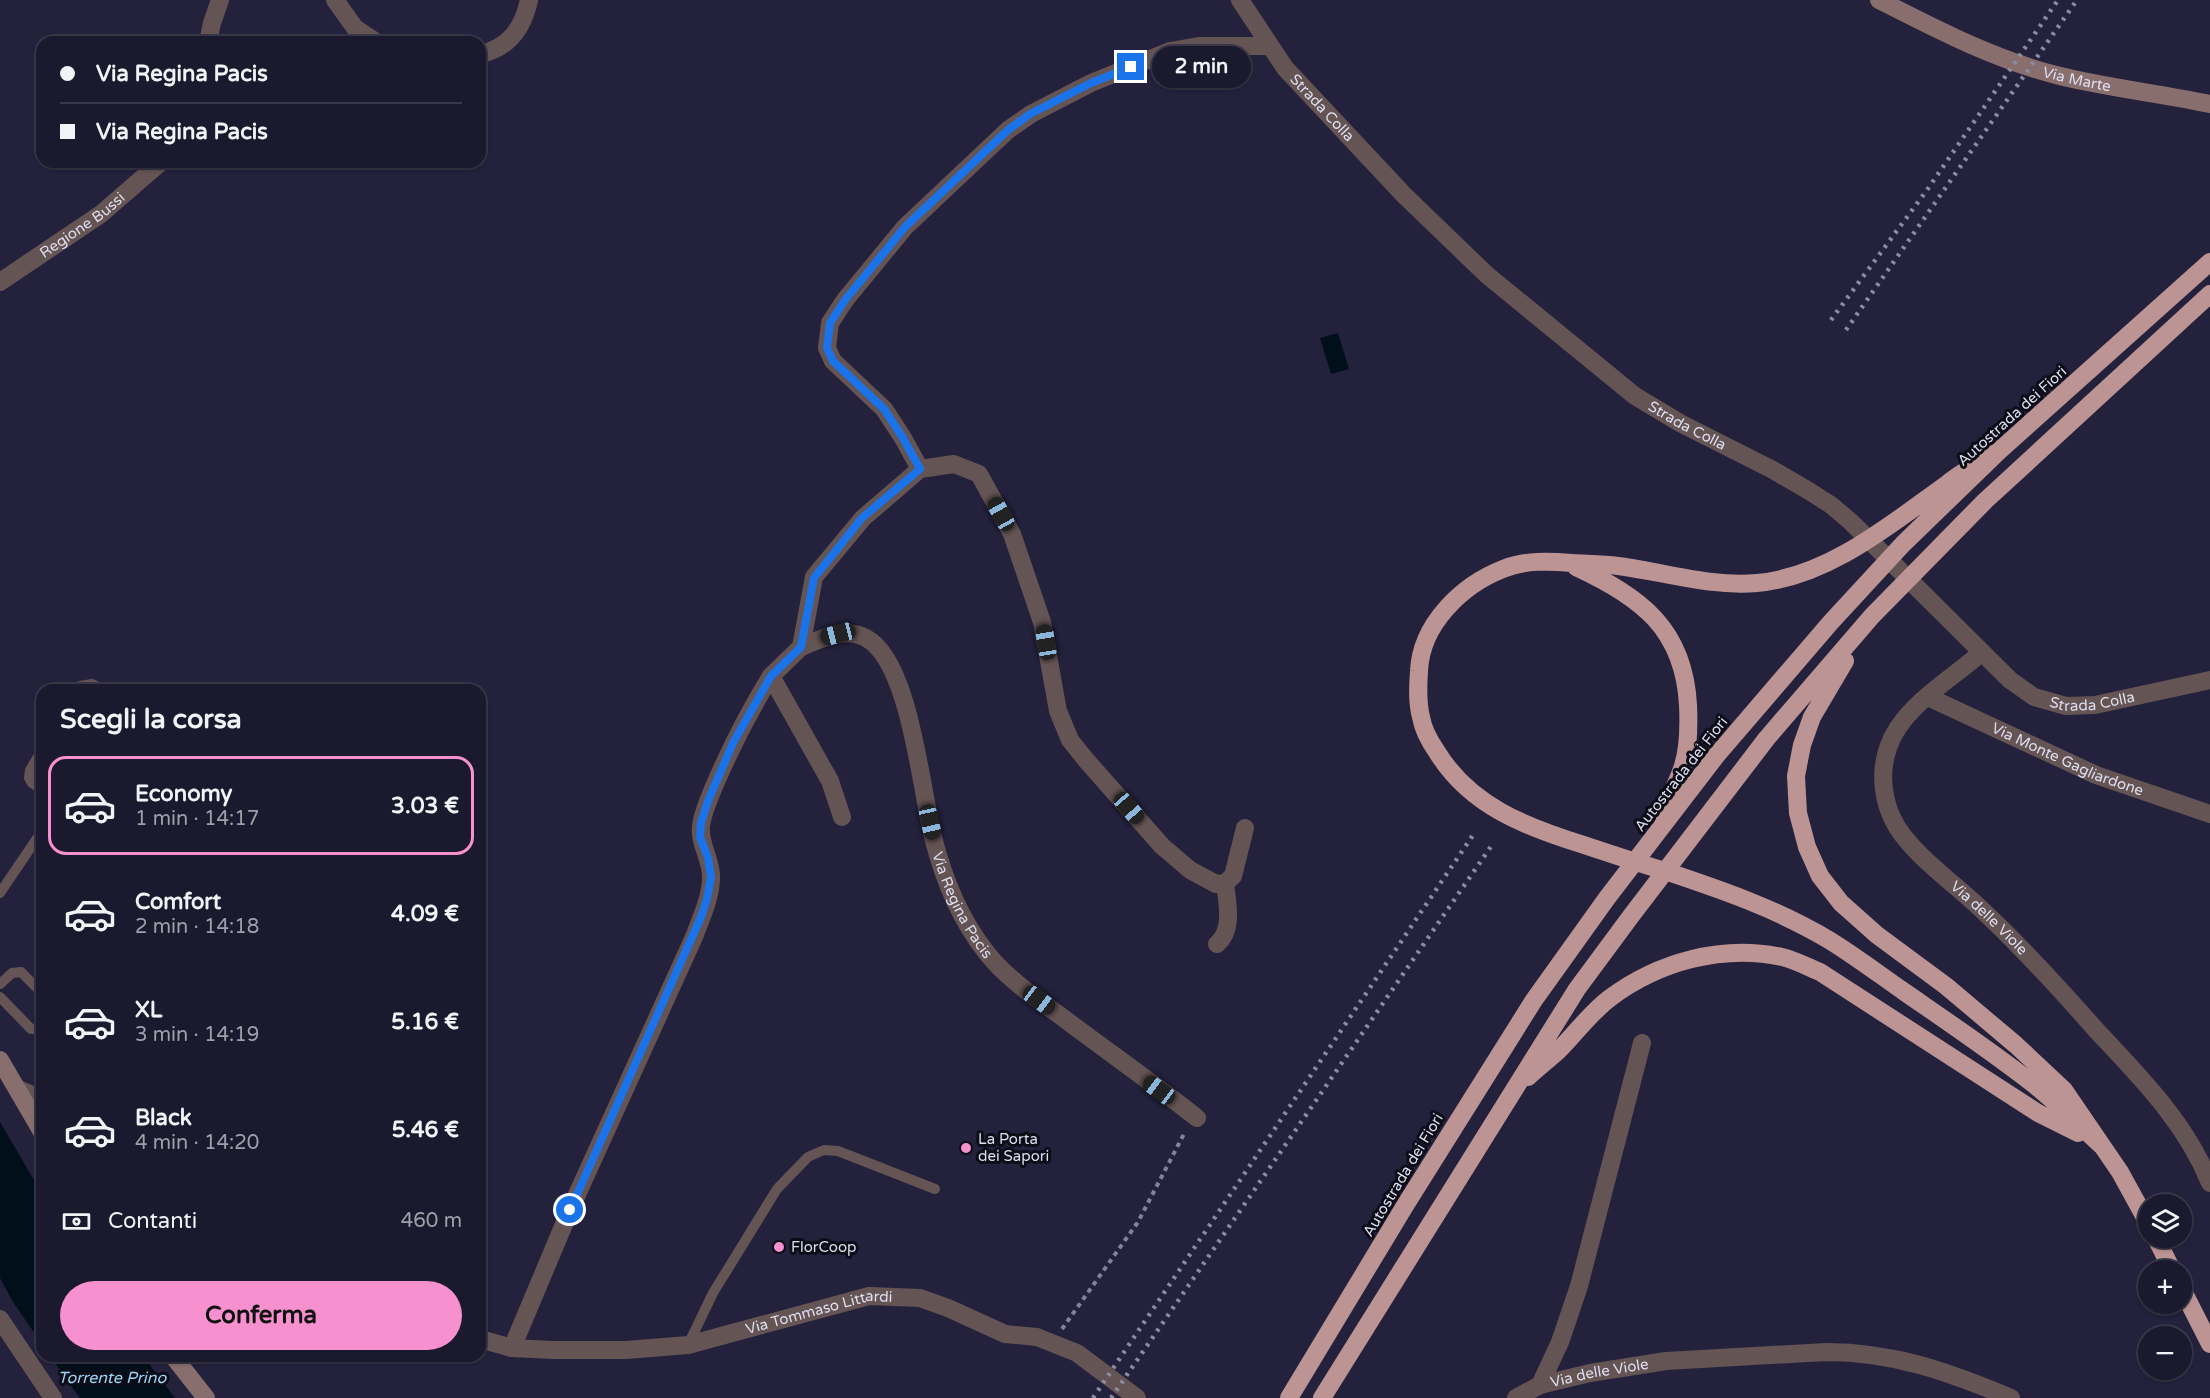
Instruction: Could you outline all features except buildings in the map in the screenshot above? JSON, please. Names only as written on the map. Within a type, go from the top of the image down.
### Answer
[{"type":"highway","name":"Autostrada dei Fiori","points":[[1289,1398],[1503,1049],[1607,897],[1716,756],[1831,622],[1903,544],[1999,450],[2210,262]]},
{"type":"highway","points":[[1322,1398],[1577,988],[1767,738],[1872,616],[2018,470],[2210,294]]},
{"type":"highway","points":[[1999,450],[1951,480],[1908,513],[1859,545],[1829,561],[1792,575],[1759,583],[1721,583],[1618,566],[1530,562],[1506,568],[1477,581],[1453,601],[1432,629],[1419,661],[1417,692],[1421,720],[1432,745],[1446,767],[1468,790],[1500,813],[1531,827],[1777,911],[1830,941],[1955,1027],[2033,1084],[2101,1145]]},
{"type":"highway","points":[[1566,562],[1613,584],[1631,597],[1653,617],[1667,634],[1681,660],[1688,694],[1689,726],[1683,767],[1651,842]]},
{"type":"highway","points":[[1872,616],[1812,717],[1802,745],[1796,776],[1798,813],[1807,847],[1820,876],[1841,903],[1877,935],[2016,1045],[2064,1090],[2120,1172],[2138,1205]]},
{"type":"highway","points":[[1509,1095],[1560,1048],[1582,1022],[1609,998],[1637,980],[1666,967],[1704,957],[1724,954],[1758,954],[1783,957],[1820,972],[2038,1113],[2101,1145]]},
{"type":"highway","points":[[2192,1309],[2210,1344]]},
{"type":"main road","name":"Via Marte","points":[[1879,0],[1951,37],[2055,75],[2210,104]]},
{"type":"main road","points":[[0,1060],[36,1121]]},
{"type":"main road","points":[[177,1362],[206,1398]]},
{"type":"street","points":[[209,36],[220,0]]},
{"type":"street","points":[[335,0],[355,28],[367,36]]},
{"type":"street","points":[[486,53],[511,40],[523,23],[529,0]]},
{"type":"street","name":"Strada Colla","points":[[1240,0],[1285,68],[1404,195],[1480,268],[1635,396],[1680,423],[1782,475],[1831,505],[1851,522],[2010,680],[2034,697],[2066,706],[2095,705],[2210,680]]},
{"type":"street","points":[[920,469],[884,409],[833,361],[827,348],[830,323],[845,300],[897,236],[1008,130],[1030,114],[1091,83],[1170,51],[1199,46],[1270,46]]},
{"type":"street","name":"Regione Bussi","points":[[0,282],[101,214],[155,168]]},
{"type":"street","points":[[801,647],[814,578],[862,518],[920,469],[954,464],[979,474],[1012,534],[1029,581],[1042,622],[1058,711],[1070,740],[1162,846],[1190,870],[1216,884],[1225,883],[1233,876],[1245,828]]},
{"type":"street","name":"Via Regina Pacis","points":[[512,1348],[570,1210],[694,937],[707,899],[711,877],[708,858],[700,837],[701,823],[733,743],[771,676],[801,647],[824,637],[852,633],[864,636],[873,642],[890,666],[901,693],[914,739],[933,838],[948,884],[970,928],[986,953],[1000,968],[1039,1000],[1195,1117]]},
{"type":"street","name":"Via delle Viole","points":[[1982,652],[1900,723],[1887,750],[1883,780],[1885,795],[1897,826],[1906,840],[2011,939],[2163,1103],[2188,1138],[2210,1183]]},
{"type":"street","points":[[771,676],[830,781],[842,817]]},
{"type":"street","name":"Via Monte Gagliardone","points":[[1928,697],[2096,776],[2210,814]]},
{"type":"street","points":[[1217,944],[1224,939],[1227,931],[1225,883]]},
{"type":"street","name":"Via delle Viole","points":[[1540,1385],[1560,1342],[1579,1286],[1642,1043]]},
{"type":"street","points":[[18,1089],[36,1096]]},
{"type":"street","name":"Via Tommaso Littardi","points":[[486,1341],[512,1348],[553,1350],[626,1350],[688,1345],[869,1296],[920,1298],[1005,1334],[1037,1336],[1077,1353],[1137,1398]]},
{"type":"street","points":[[0,1319],[53,1398]]},
{"type":"street","name":"Via delle Viole","points":[[1540,1385],[1590,1373],[1666,1361],[1850,1352],[1915,1362],[1969,1380],[2011,1398]]},
{"type":"street","points":[[1516,1398],[1540,1385]]},
{"type":"lane","points":[[36,760],[30,770],[29,778],[36,786]]},
{"type":"lane","points":[[0,893],[36,840]]},
{"type":"lane","points":[[0,984],[12,973],[21,972],[36,987]]},
{"type":"lane","points":[[0,997],[31,1029],[36,1029]]},
{"type":"lane","points":[[688,1345],[713,1293],[777,1189],[808,1157],[824,1150],[838,1151],[935,1189]]},
{"type":"path","points":[[1052,1343],[1138,1222],[1195,1117]]},
{"type":"water","points":[[1338,333],[1349,369],[1331,374],[1320,338]]},
{"type":"water","name":"Torrente Prino","points":[[0,1122],[36,1184],[36,1335],[0,1278]]},
{"type":"water","name":"Torrente Prino","points":[[54,1362],[148,1362],[175,1398],[80,1398]]},
{"type":"railway","points":[[1831,320],[1927,190],[2058,0]]},
{"type":"railway","points":[[1846,330],[2077,0]]},
{"type":"railway","points":[[1093,1398],[1473,835]]},
{"type":"railway","points":[[1111,1398],[1492,845]]},
{"type":"place","name":"La Porta dei Sapori","points":[[966,1148]]},
{"type":"place","name":"FlorCoop","points":[[779,1247]]},
{"type":"route","points":[[570,1210],[701,917],[711,877],[708,858],[700,837],[701,823],[733,743],[771,676],[801,647],[814,578],[862,518],[920,469],[884,409],[833,361],[827,348],[830,323],[845,300],[905,227],[1008,130],[1030,114],[1091,83],[1131,67]]}]
